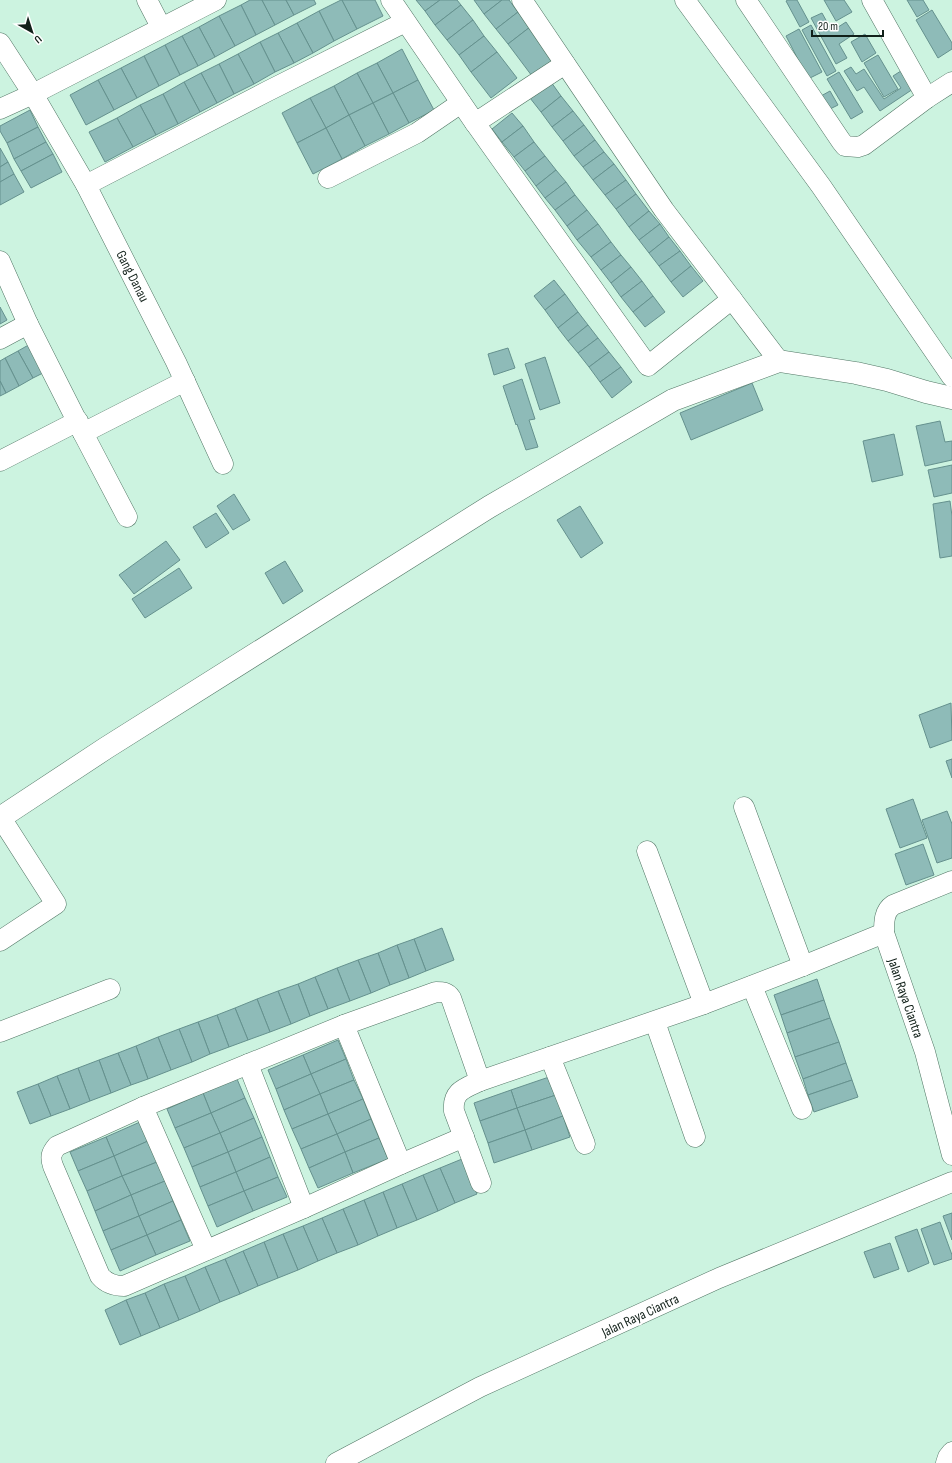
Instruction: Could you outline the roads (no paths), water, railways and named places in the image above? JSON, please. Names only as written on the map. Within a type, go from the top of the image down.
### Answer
[{"type":"street","points":[[147,0],[161,27]]},
{"type":"street","points":[[0,109],[33,94],[216,0]]},
{"type":"street","points":[[391,0],[475,123],[648,366],[732,299]]},
{"type":"street","points":[[522,0],[664,210],[779,361]]},
{"type":"street","points":[[685,0],[821,186],[952,377]]},
{"type":"street","points":[[746,0],[840,142],[845,146],[858,147],[864,145],[927,98],[952,82]]},
{"type":"street","points":[[872,0],[927,98]]},
{"type":"street","points":[[86,184],[405,22]]},
{"type":"street","name":"Gang Danau","points":[[0,43],[33,94],[86,184],[185,382],[223,464]]},
{"type":"street","points":[[475,123],[565,64]]},
{"type":"street","points":[[328,178],[417,133],[461,103]]},
{"type":"street","points":[[0,261],[28,324],[127,517]]},
{"type":"street","points":[[0,339],[28,324]]},
{"type":"street","points":[[0,941],[56,904],[1,818],[106,748],[489,507],[673,400],[779,361],[856,373],[952,398]]},
{"type":"street","points":[[0,461],[185,382]]},
{"type":"street","points":[[744,807],[803,966]]},
{"type":"street","points":[[647,851],[704,1004]]},
{"type":"street","name":"Jalan Raya Ciantra","points":[[952,881],[894,904],[889,908],[884,918],[884,933],[925,1052],[952,1155]]},
{"type":"street","points":[[481,1183],[454,1111],[455,1099],[461,1090],[480,1081],[704,1004],[884,933]]},
{"type":"street","points":[[752,986],[802,1109]]},
{"type":"street","points":[[0,1032],[110,989]]},
{"type":"street","points":[[464,1137],[124,1286],[116,1286],[107,1282],[100,1276],[53,1166],[51,1157],[52,1152],[57,1146],[144,1107],[344,1025],[436,992],[446,993],[451,998],[480,1081]]},
{"type":"street","points":[[655,1022],[695,1137]]},
{"type":"street","points":[[344,1025],[400,1164]]},
{"type":"street","points":[[550,1057],[584,1144]]},
{"type":"street","points":[[248,1064],[304,1208]]},
{"type":"street","points":[[144,1107],[206,1250]]},
{"type":"street","name":"Jalan Raya Ciantra","points":[[336,1463],[487,1384],[718,1278],[952,1182]]},
{"type":"street","points":[[946,1463],[952,1452]]}]
